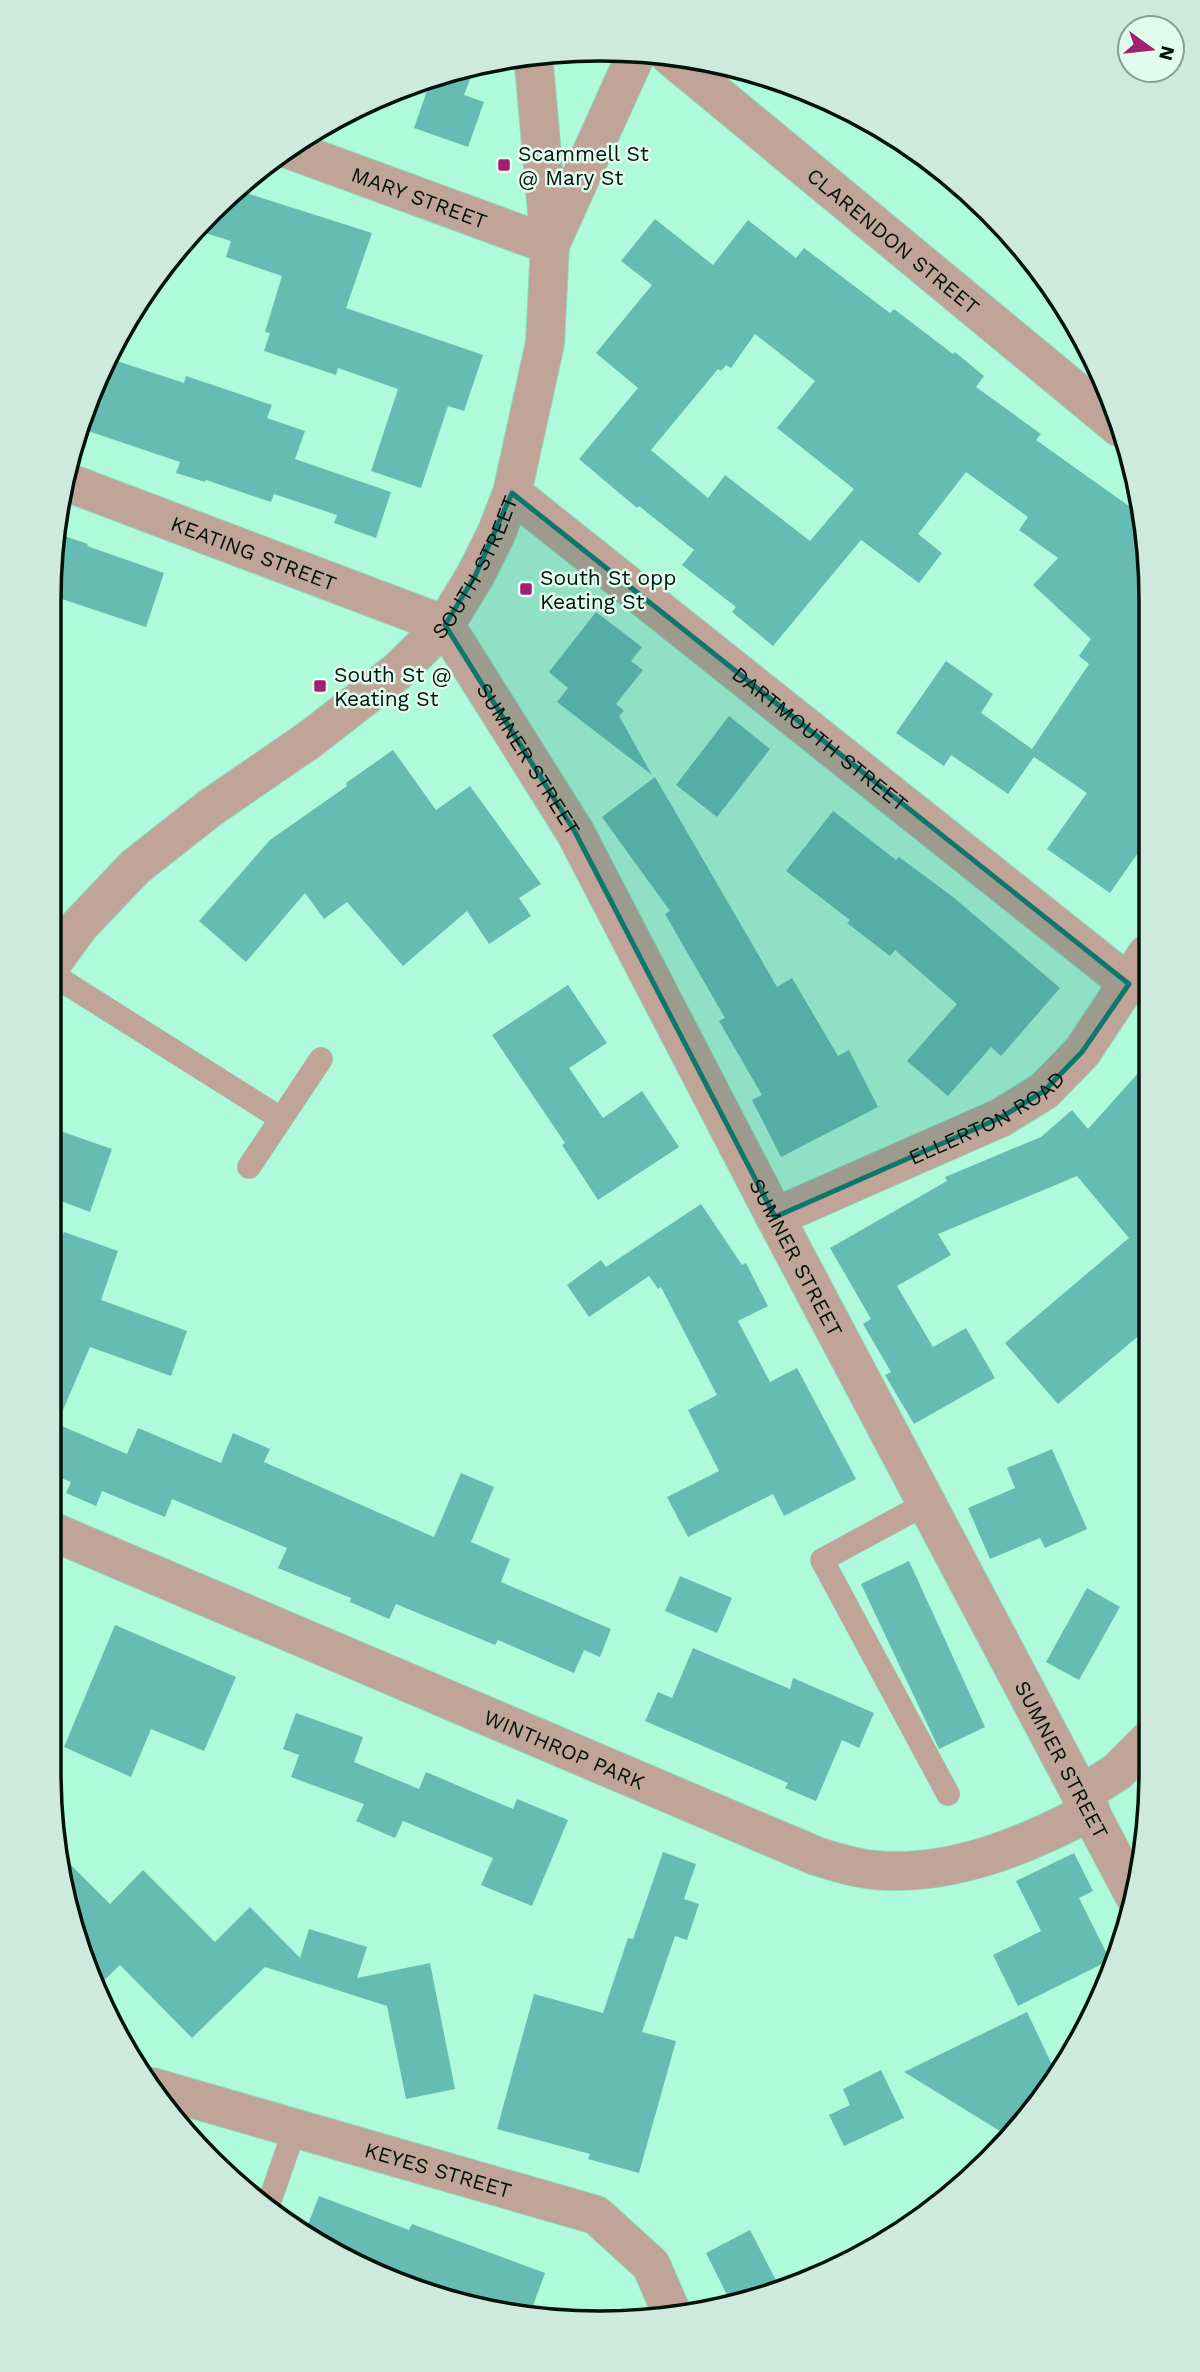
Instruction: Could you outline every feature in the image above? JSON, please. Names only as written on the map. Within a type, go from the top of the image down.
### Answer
[{"type":"street","name":"SOUTH STREET","points":[[61,951],[79,926],[135,867],[210,808],[309,740],[390,677],[445,625],[475,576],[512,493],[545,343],[550,245],[633,62]]},
{"type":"street","points":[[534,66],[550,245]]},
{"type":"street","name":"CLARENDON STREET","points":[[685,69],[1106,416]]},
{"type":"street","name":"MARY STREET","points":[[299,153],[550,245]]},
{"type":"street","name":"KEATING STREET","points":[[74,485],[445,625]]},
{"type":"street","name":"DARTMOUTH STREET","points":[[512,493],[1138,969]]},
{"type":"street","name":"SUMNER STREET","points":[[445,625],[575,832],[775,1217],[1127,1881]]},
{"type":"street","name":"ELLERTON ROAD","points":[[775,1217],[1000,1118],[1044,1091],[1082,1052],[1138,969]]},
{"type":"street","name":"WINTHROP PARK","points":[[61,1535],[816,1856],[843,1864],[874,1870],[904,1870],[969,1861],[1045,1835],[1086,1802],[1139,1750]]},
{"type":"street","name":"KEYES STREET","points":[[167,2091],[596,2215],[651,2265],[669,2306]]},
{"type":"lane","points":[[61,980],[280,1118]]},
{"type":"lane","points":[[249,1167],[321,1059]]},
{"type":"lane","points":[[927,1503],[822,1560],[948,1794]]},
{"type":"lane","points":[[271,2198],[295,2128]]},
{"type":"highlighted area","points":[[512,493],[1129,984],[1082,1052],[1044,1091],[1000,1118],[775,1217],[575,832],[445,625],[475,576]]},
{"type":"building","points":[[471,78],[464,95],[484,102],[468,147],[414,128],[427,90]]},
{"type":"building","points":[[247,193],[372,233],[346,308],[483,355],[464,411],[448,406],[421,488],[371,471],[398,389],[338,368],[336,375],[264,351],[270,333],[265,332],[282,276],[226,257],[231,241],[206,233]]},
{"type":"building","points":[[655,219],[713,265],[748,220],[796,258],[804,248],[890,313],[894,309],[953,354],[955,352],[984,376],[976,387],[1041,434],[1036,440],[1130,507],[1138,565],[1139,600],[1139,851],[1110,893],[1047,849],[1087,793],[1034,757],[1008,794],[951,755],[944,766],[896,733],[946,661],[993,694],[981,713],[1032,749],[1089,664],[1079,656],[1091,639],[1033,585],[1058,558],[1019,530],[1028,517],[966,472],[918,534],[942,553],[919,583],[861,540],[773,646],[732,612],[736,607],[682,565],[694,550],[639,506],[637,508],[579,459],[638,388],[596,353],[652,285],[621,261]],"holes":[[[755,334],[815,381],[777,428],[854,489],[810,541],[725,475],[708,498],[651,450],[718,369],[721,371],[726,365],[731,368]]]},
{"type":"building","points":[[117,361],[184,383],[186,376],[272,405],[267,418],[305,431],[295,459],[391,492],[376,538],[334,523],[337,515],[274,494],[271,502],[176,473],[180,462],[89,431]]},
{"type":"building","points":[[65,536],[164,573],[146,627],[61,599]]},
{"type":"building","points":[[596,612],[642,647],[631,661],[643,670],[616,704],[624,711],[619,716],[652,775],[557,702],[568,688],[549,672]]},
{"type":"building","points":[[729,716],[770,749],[717,817],[676,785]]},
{"type":"building","points":[[393,750],[436,810],[470,786],[541,884],[519,898],[531,916],[489,944],[467,911],[403,966],[347,902],[324,919],[305,893],[246,962],[199,921],[270,840]]},
{"type":"building","points":[[655,777],[777,987],[792,978],[838,1056],[849,1050],[878,1107],[781,1157],[752,1100],[762,1095],[719,1021],[725,1018],[665,914],[670,911],[602,817]]},
{"type":"building","points":[[833,811],[896,860],[899,857],[953,897],[1060,988],[1001,1056],[991,1047],[948,1096],[907,1061],[957,1004],[895,950],[890,956],[847,923],[850,920],[786,871]]},
{"type":"building","points":[[568,985],[607,1043],[569,1068],[603,1118],[642,1091],[679,1147],[598,1200],[562,1145],[565,1143],[492,1035]]},
{"type":"building","points":[[1139,1072],[1139,1335],[1058,1404],[1005,1343],[1129,1238],[1077,1176],[938,1234],[951,1255],[897,1286],[933,1347],[966,1328],[995,1378],[914,1424],[885,1375],[891,1372],[863,1324],[871,1319],[830,1248],[947,1181],[945,1177],[1041,1137],[1072,1110],[1088,1129]]},
{"type":"building","points":[[63,1132],[112,1149],[90,1212],[61,1201]]},
{"type":"building","points":[[701,1204],[742,1265],[746,1263],[768,1306],[738,1321],[770,1382],[797,1368],[856,1479],[784,1516],[773,1494],[688,1537],[667,1497],[719,1471],[688,1410],[717,1395],[661,1287],[658,1289],[649,1276],[589,1317],[567,1285],[601,1260],[606,1267]]},
{"type":"building","points":[[64,1232],[118,1251],[101,1300],[187,1331],[171,1376],[90,1347],[61,1415],[61,1240]]},
{"type":"building","points":[[61,1426],[127,1454],[138,1428],[221,1463],[233,1433],[270,1449],[264,1462],[434,1537],[461,1473],[494,1487],[471,1542],[510,1559],[501,1582],[611,1629],[600,1657],[584,1650],[574,1673],[498,1640],[495,1645],[396,1604],[389,1619],[350,1602],[351,1598],[278,1568],[287,1548],[172,1499],[165,1517],[102,1491],[96,1506],[66,1493],[71,1482],[61,1478]]},
{"type":"building","points":[[1052,1449],[1087,1529],[1045,1548],[1040,1538],[990,1559],[968,1508],[1015,1488],[1007,1468]]},
{"type":"building","points":[[909,1561],[985,1727],[939,1749],[861,1584]]},
{"type":"building","points":[[680,1576],[732,1598],[717,1633],[665,1611]]},
{"type":"building","points":[[1087,1588],[1120,1607],[1079,1680],[1046,1662]]},
{"type":"building","points":[[115,1625],[236,1677],[204,1751],[151,1729],[131,1777],[64,1747]]},
{"type":"building","points":[[693,1648],[790,1689],[793,1678],[874,1713],[859,1748],[842,1740],[816,1801],[785,1788],[788,1783],[645,1721],[658,1692],[672,1698]]},
{"type":"building","points":[[296,1713],[363,1737],[354,1762],[419,1789],[426,1772],[513,1809],[517,1799],[568,1820],[532,1906],[481,1885],[493,1858],[403,1821],[395,1838],[356,1821],[364,1804],[291,1777],[299,1755],[283,1749]]},
{"type":"building","points":[[663,1852],[696,1864],[684,1899],[699,1904],[687,1940],[675,1936],[642,2032],[676,2041],[639,2173],[588,2159],[590,2154],[497,2129],[534,1994],[603,2013],[628,1938],[633,1939]]},
{"type":"building","points":[[1074,1853],[1093,1891],[1079,1898],[1107,1954],[1103,1963],[1018,2006],[993,1955],[1041,1931],[1016,1881]]},
{"type":"building","points":[[70,1864],[110,1904],[143,1870],[215,1942],[250,1907],[300,1958],[309,1929],[367,1947],[357,1978],[430,1963],[455,2089],[406,2099],[387,2006],[265,1967],[192,2038],[120,1965],[103,1981],[80,1911]]},
{"type":"building","points":[[1027,2012],[1052,2065],[1001,2132],[904,2072]]},
{"type":"building","points":[[881,2070],[904,2118],[844,2146],[829,2115],[850,2105],[843,2089]]},
{"type":"building","points":[[319,2196],[409,2230],[412,2224],[545,2273],[533,2306],[495,2300],[427,2282],[394,2270],[308,2224]]},
{"type":"building","points":[[750,2230],[776,2281],[727,2295],[706,2253]]},
{"type":"place","name":"Scammell St @ Mary St","points":[[504,165]]},
{"type":"place","name":"South St opp Keating St","points":[[526,589]]},
{"type":"place","name":"South St @ Keating St","points":[[320,686]]}]
